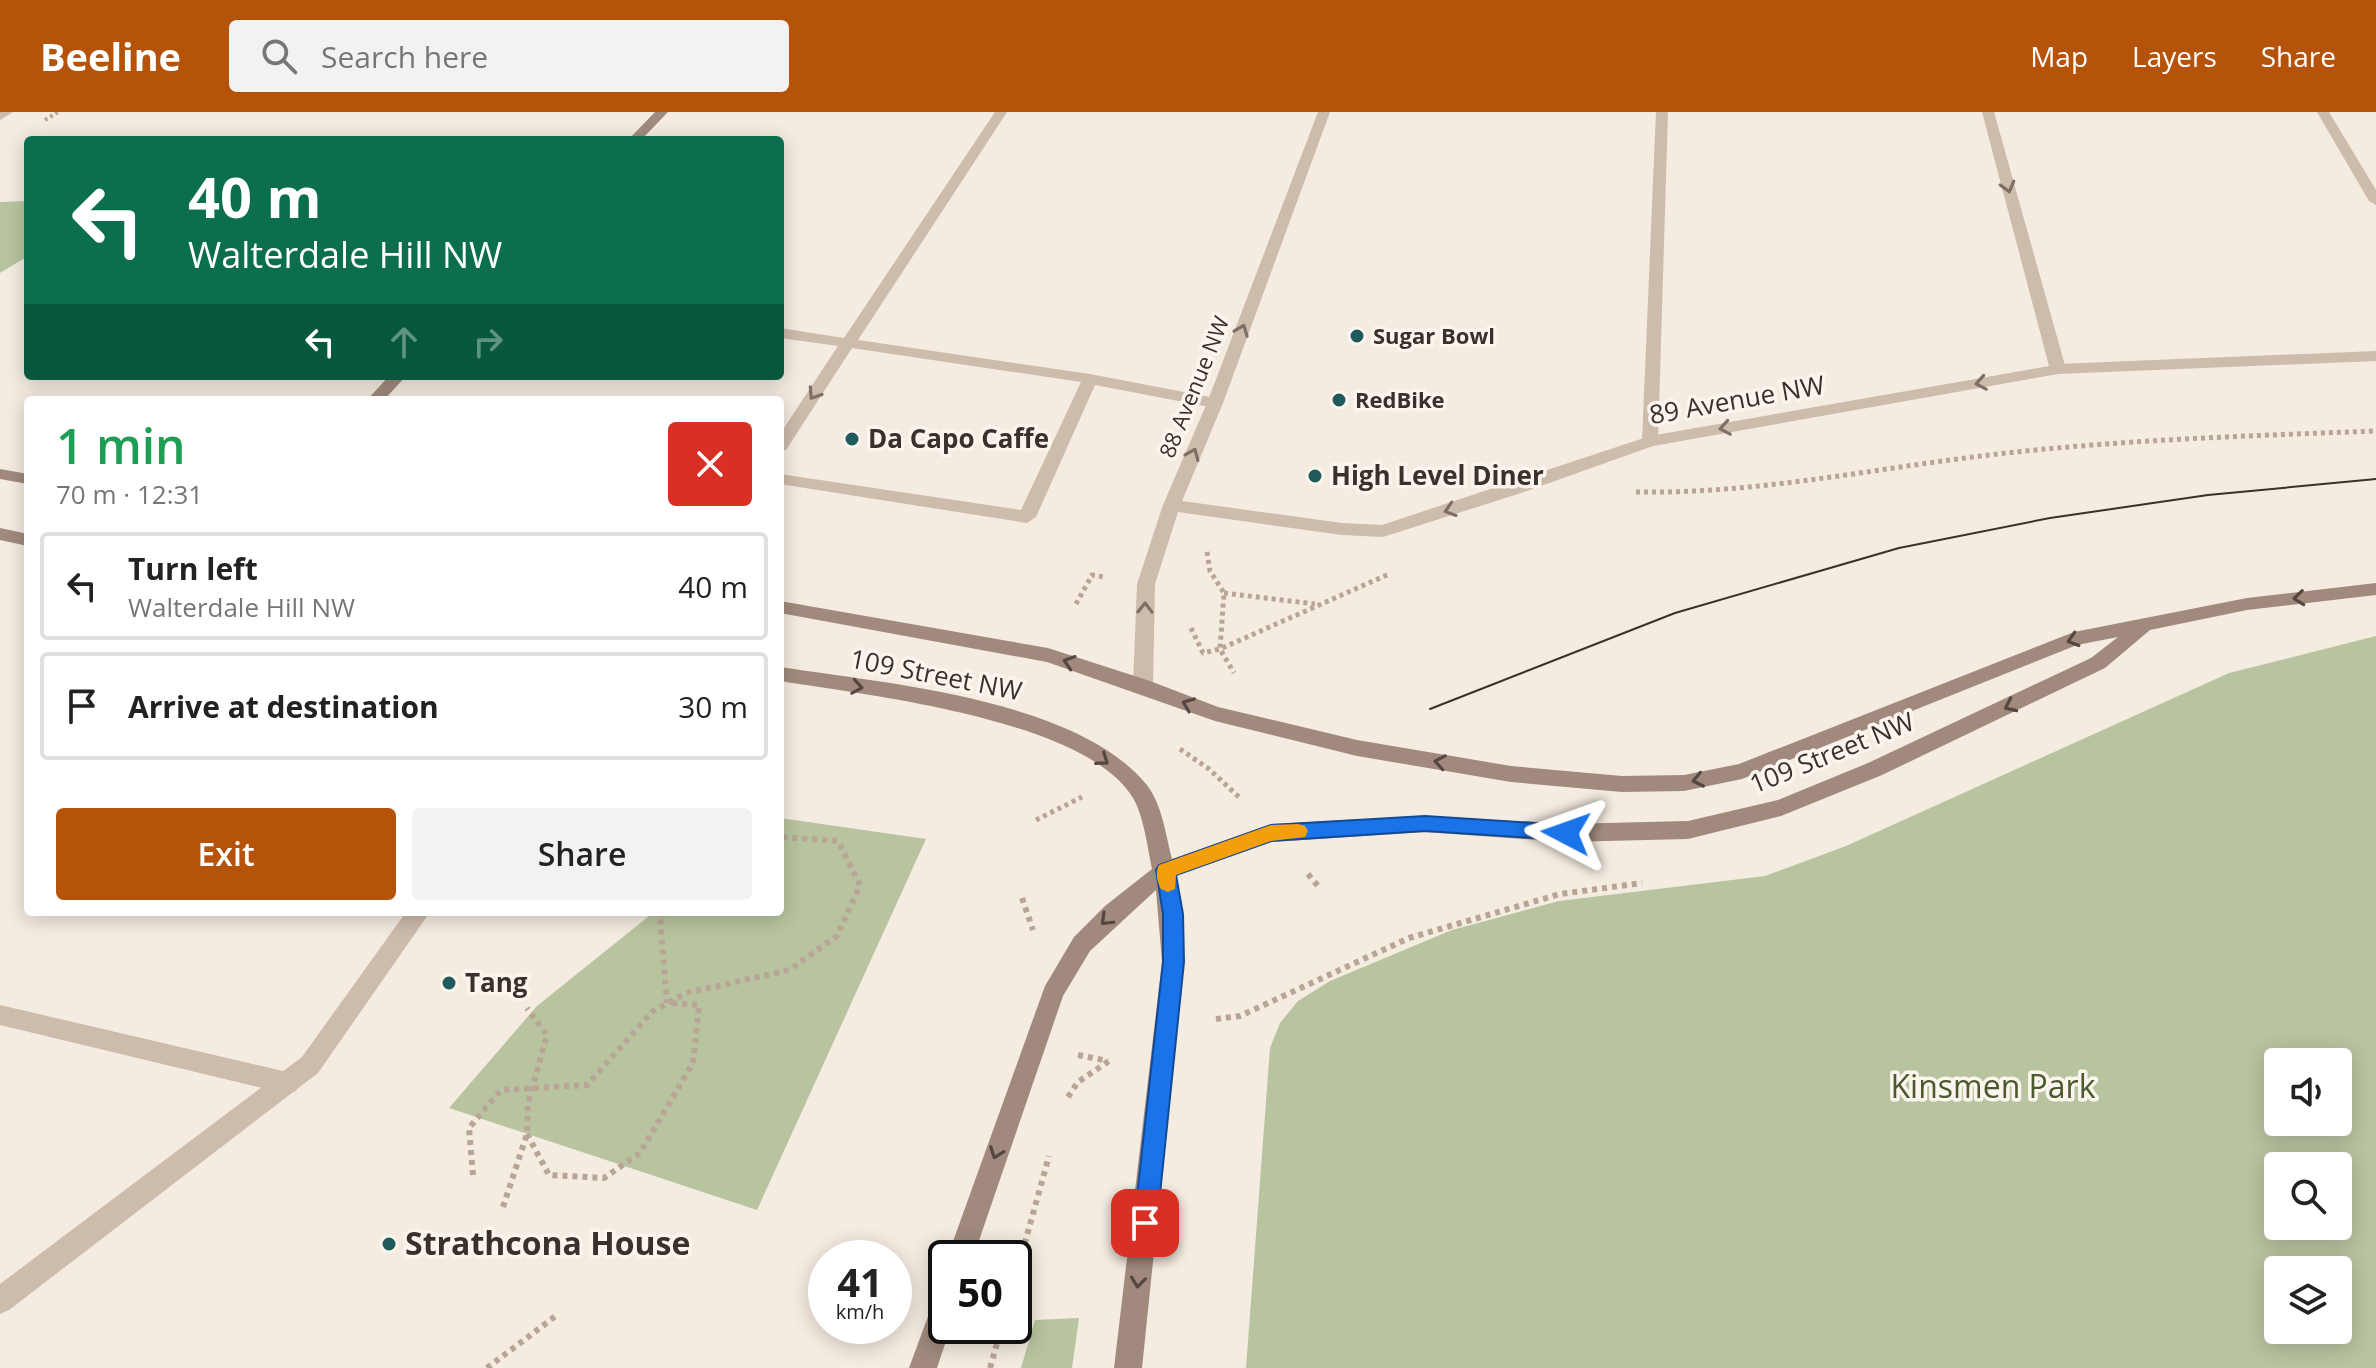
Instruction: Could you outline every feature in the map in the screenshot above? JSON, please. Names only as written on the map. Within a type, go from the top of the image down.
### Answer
[{"type":"main road","points":[[638,136],[662,112]]},
{"type":"main road","points":[[379,396],[394,380]]},
{"type":"main road","points":[[0,474],[24,478]]},
{"type":"main road","points":[[0,534],[24,539]]},
{"type":"main road","name":"109 Street NW","points":[[784,608],[1048,655],[1143,686],[1215,714],[1357,748],[1511,774],[1622,784],[1684,783],[1742,771],[2074,639],[2247,604],[2376,589]]},
{"type":"main road","name":"109 Street NW","points":[[784,675],[1008,715],[1072,739],[1116,769],[1141,791],[1166,870],[1271,833],[1425,824],[1566,833],[1688,830],[1781,808],[1875,769],[2098,663],[2148,623]]},
{"type":"main road","points":[[966,1240],[1053,993],[1082,944],[1113,913],[1166,870]]},
{"type":"main road","points":[[1128,1368],[1173,962],[1173,914],[1166,870]]},
{"type":"main road","points":[[923,1368],[931,1344]]},
{"type":"street","points":[[0,116],[7,112]]},
{"type":"street","points":[[784,440],[1001,112]]},
{"type":"street","name":"88 Avenue NW","points":[[1143,686],[1146,584],[1172,505],[1215,403],[1324,112]]},
{"type":"street","points":[[1650,441],[1662,112]]},
{"type":"street","points":[[1988,112],[2058,369]]},
{"type":"street","points":[[2323,112],[2376,201]]},
{"type":"street","points":[[784,334],[1090,379],[1215,403]]},
{"type":"street","name":"89 Avenue NW","points":[[1172,505],[1342,529],[1383,531],[1650,441],[2058,369],[2376,356]]},
{"type":"street","points":[[784,480],[1027,517],[1090,379]]},
{"type":"street","points":[[0,1301],[310,1065],[416,916]]},
{"type":"street","points":[[0,1015],[287,1083]]},
{"type":"path","points":[[1630,493],[1757,488],[1979,456],[2115,441],[2376,431]]},
{"type":"path","points":[[1206,548],[1210,571],[1224,593],[1220,649],[1229,668],[1240,680]]},
{"type":"path","points":[[1076,604],[1092,575],[1114,579]]},
{"type":"path","points":[[1224,593],[1316,604]]},
{"type":"path","points":[[1203,653],[1220,649]]},
{"type":"path","points":[[1171,753],[1179,748],[1226,784]]},
{"type":"path","points":[[1036,820],[1052,813]]},
{"type":"path","points":[[473,1175],[469,1128],[501,1090],[587,1085],[652,1012],[667,1003],[686,993],[789,970],[837,936],[860,885],[838,841],[784,837]]},
{"type":"path","points":[[1306,872],[1318,886]]},
{"type":"path","points":[[1216,1019],[1240,1016],[1409,938],[1560,894],[1642,883]]},
{"type":"path","points":[[1022,898],[1033,930]]},
{"type":"path","points":[[660,916],[667,1003]]},
{"type":"path","points":[[527,1134],[549,1175],[604,1178],[640,1153],[693,1063],[699,1005],[667,1003]]},
{"type":"path","points":[[503,1207],[527,1134],[528,1103],[547,1035],[527,1008]]},
{"type":"path","points":[[1064,1107],[1078,1082],[1109,1061],[1076,1054]]},
{"type":"path","points":[[1026,1240],[1052,1146]]},
{"type":"path","points":[[487,1368],[557,1315]]},
{"type":"path","points":[[990,1368],[997,1344]]},
{"type":"green space","points":[[24,201],[24,258],[0,273],[0,202]]},
{"type":"green space","name":"Kinsmen Park","points":[[2376,636],[2376,1368],[1246,1368],[1270,1048],[1280,1023],[1298,1001],[1330,981],[1452,930],[1559,901],[1765,876],[1846,846],[2229,673]]},
{"type":"green space","points":[[784,819],[926,839],[757,1210],[449,1108],[537,1006],[649,916],[784,916]]},
{"type":"green space","points":[[1079,1318],[1072,1368],[1021,1368],[1028,1344],[1032,1344],[1035,1320]]},
{"type":"tram line","points":[[1430,709],[1675,613],[1899,548],[2050,518],[2208,495],[2376,479]]},
{"type":"slow traffic","points":[[1168,883],[1166,870],[1271,833],[1298,831]]},
{"type":"place","name":"Sugar Bowl","points":[[1357,336]]},
{"type":"place","name":"RedBike","points":[[1339,400]]},
{"type":"place","name":"Da Capo Caffe","points":[[852,439]]},
{"type":"place","name":"High Level Diner","points":[[1315,476]]},
{"type":"place","name":"Tang","points":[[449,983]]},
{"type":"place","name":"Strathcona House","points":[[389,1244]]},
{"type":"route","points":[[1145,1223],[1173,962],[1173,914],[1166,870],[1271,833],[1425,824],[1566,833]]}]
